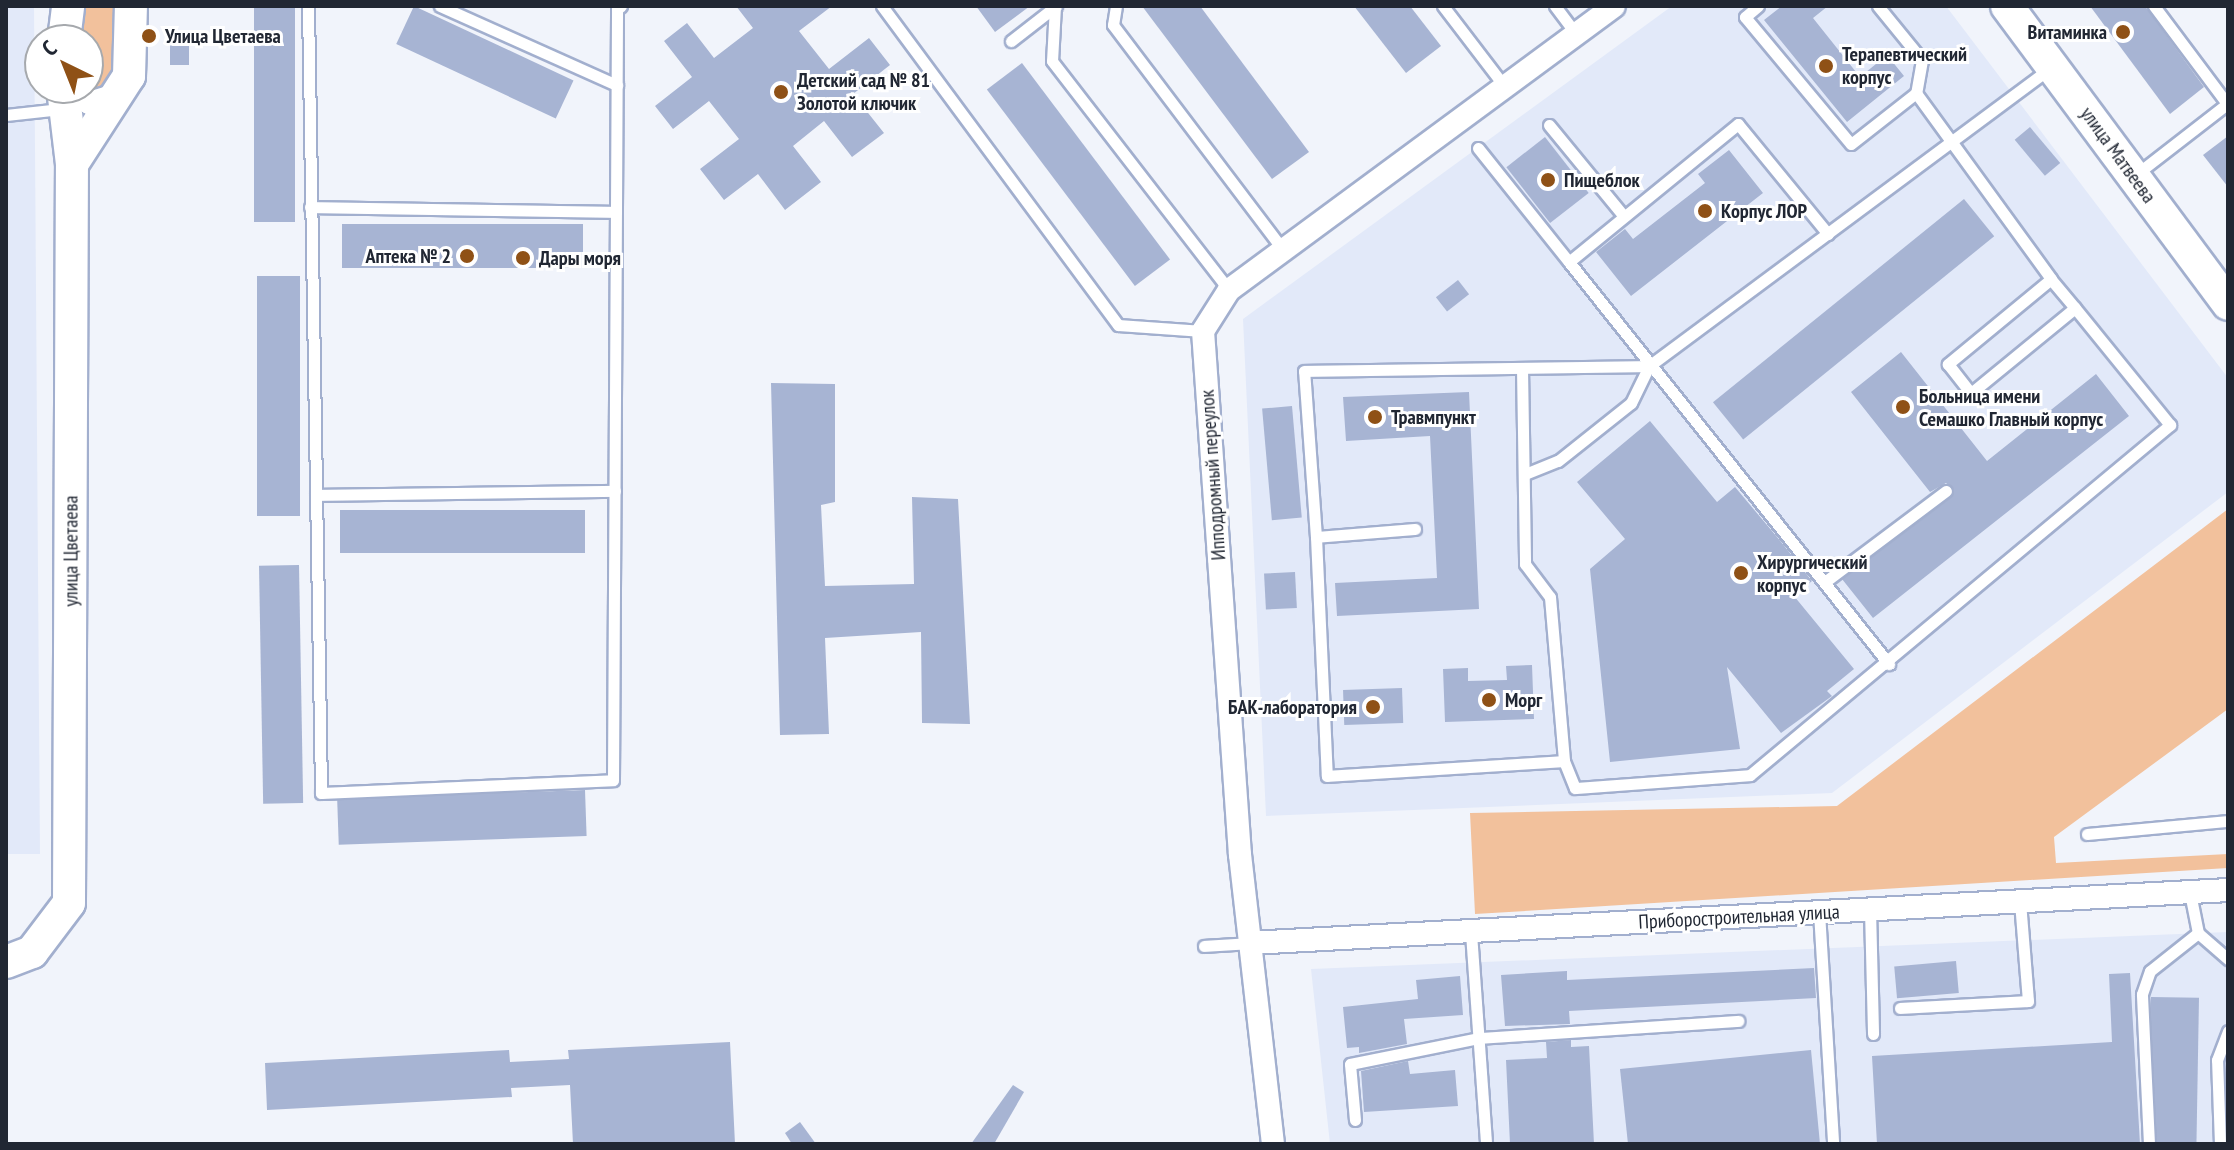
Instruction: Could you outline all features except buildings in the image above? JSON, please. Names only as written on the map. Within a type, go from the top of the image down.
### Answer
[{"type":"main road","points":[[72,164],[129,76],[131,6]]},
{"type":"main road","name":"улица Матвеева","points":[[2007,6],[2228,304]]},
{"type":"main road","name":"улица Цветаева","points":[[6,962],[32,952],[51,933],[69,903],[72,164],[66,104]]},
{"type":"street","points":[[1203,331],[1229,290],[1614,6]]},
{"type":"street","points":[[104,98],[121,92]]},
{"type":"street","name":"Ипподромный переулок","points":[[1203,331],[1250,943],[1273,1144]]},
{"type":"street","name":"Приборостроительная улица","points":[[1250,943],[2228,890]]},
{"type":"lane","points":[[308,6],[321,793],[613,780],[617,85],[621,6]]},
{"type":"lane","points":[[440,6],[617,85]]},
{"type":"lane","points":[[882,6],[1118,325],[1203,331]]},
{"type":"lane","points":[[1011,41],[1055,6]]},
{"type":"lane","points":[[1055,6],[1052,61],[1229,290]]},
{"type":"lane","points":[[1116,6],[1113,25],[1283,250]]},
{"type":"lane","points":[[1443,6],[1505,87]]},
{"type":"lane","points":[[1555,6],[1576,34]]},
{"type":"lane","points":[[1758,6],[1745,17],[1851,144],[1916,93],[1922,60],[1878,6]]},
{"type":"lane","points":[[2134,176],[2228,104],[2154,6]]},
{"type":"lane","points":[[1525,474],[1558,461],[1631,403],[1649,366],[1953,143],[2052,66]]},
{"type":"lane","points":[[1522,368],[1525,564],[1550,597],[1564,761],[1575,788],[1750,775],[1889,664],[2170,425],[2051,279],[1916,93]]},
{"type":"lane","points":[[6,115],[38,104]]},
{"type":"lane","points":[[1569,262],[1738,124],[1828,234]]},
{"type":"lane","points":[[1549,125],[1623,215]]},
{"type":"lane","points":[[1478,148],[1649,366],[1826,581],[1889,664]]},
{"type":"lane","points":[[310,207],[616,212]]},
{"type":"lane","points":[[2051,279],[1948,364],[1971,393],[2075,308]]},
{"type":"lane","points":[[1564,761],[1327,776],[1316,537],[1304,371],[1649,366]]},
{"type":"lane","points":[[316,495],[615,491]]},
{"type":"lane","points":[[1826,581],[1946,491]]},
{"type":"lane","points":[[1316,537],[1415,529]]},
{"type":"lane","points":[[2087,834],[2228,821]]},
{"type":"lane","points":[[2190,893],[2198,933],[2228,959]]},
{"type":"lane","points":[[1900,1008],[2028,1001],[2020,902]]},
{"type":"lane","points":[[1870,909],[1873,1034]]},
{"type":"lane","points":[[1819,912],[1833,1144]]},
{"type":"lane","points":[[1471,933],[1486,1144]]},
{"type":"lane","points":[[2149,1144],[2142,994],[2150,971],[2198,933]]},
{"type":"lane","points":[[1204,946],[1250,943]]},
{"type":"lane","points":[[1355,1120],[1350,1064],[1479,1038],[1738,1021]]},
{"type":"lane","points":[[2220,1144],[2217,1060],[2228,1031]]},
{"type":"shaded area","points":[[6,6],[34,6],[34,24],[24,24],[24,104],[35,104],[40,854],[6,854]]},
{"type":"shaded area","points":[[80,6],[122,6],[121,67],[109,83],[104,85],[104,24],[77,24]]},
{"type":"shaded area","points":[[1672,6],[1946,6],[2228,378],[2228,492],[1832,793],[1266,816],[1243,319]]},
{"type":"shaded area","points":[[2228,509],[2228,709],[2054,837],[2056,863],[2228,854],[2228,868],[1475,914],[1470,813],[1837,806]]},
{"type":"shaded area","points":[[2228,932],[2228,1144],[1330,1144],[1311,969]]},
{"type":"place","name":"Витаминка","points":[[2123,32]]},
{"type":"place","name":"Улица Цветаева","points":[[149,36]]},
{"type":"place","name":"Терапевтический корпус","points":[[1826,66]]},
{"type":"place","name":"Детский сад № 81 Золотой ключик","points":[[781,92]]},
{"type":"place","name":"Пищеблок","points":[[1548,180]]},
{"type":"place","name":"Корпус ЛОР","points":[[1705,211]]},
{"type":"place","name":"Аптека № 2","points":[[467,256]]},
{"type":"place","name":"Дары моря","points":[[523,258]]},
{"type":"place","name":"Больница имени Семашко Главный корпус","points":[[1903,407]]},
{"type":"place","name":"Травмпункт","points":[[1375,417]]},
{"type":"place","name":"Хирургический корпус","points":[[1741,573]]},
{"type":"place","name":"Морг","points":[[1489,700]]},
{"type":"place","name":"БАК-лаборатория","points":[[1373,707]]}]
